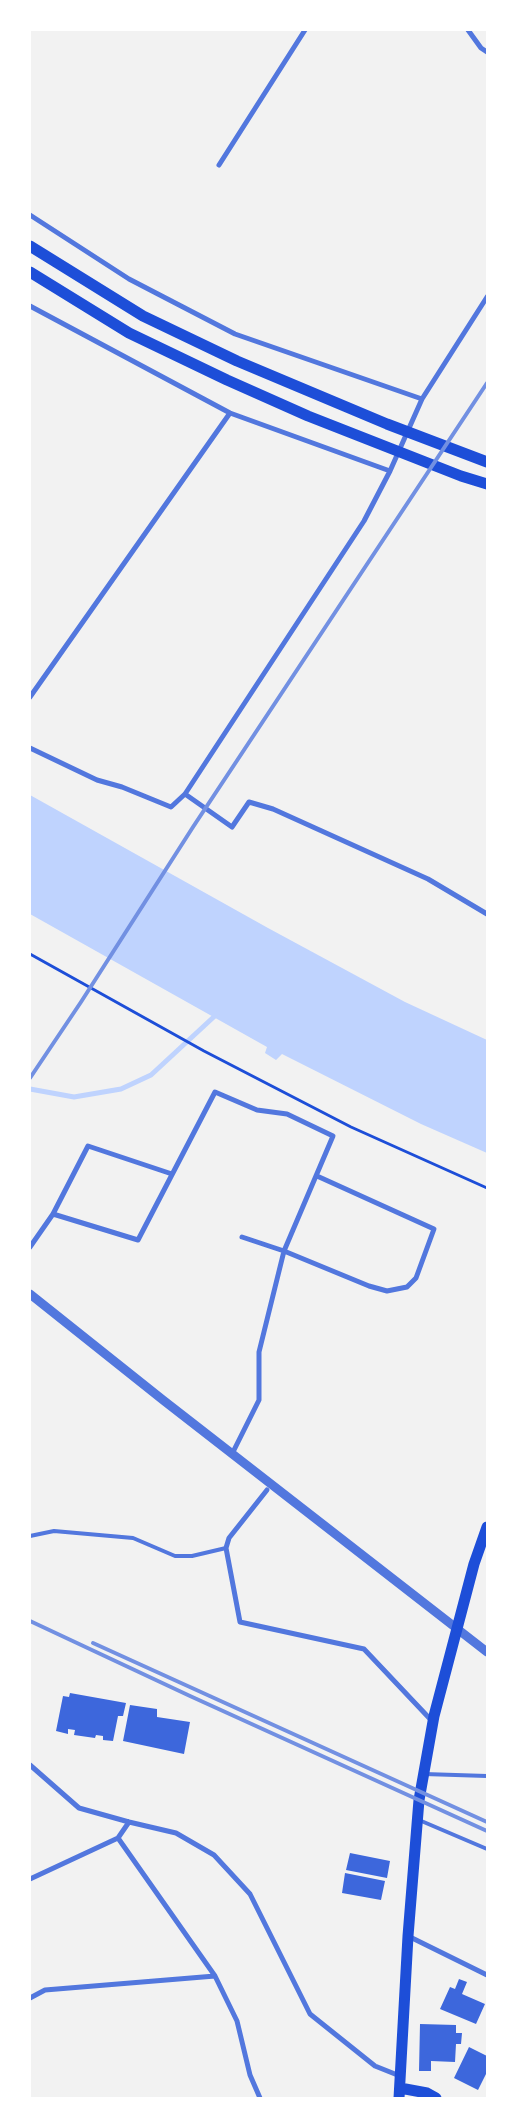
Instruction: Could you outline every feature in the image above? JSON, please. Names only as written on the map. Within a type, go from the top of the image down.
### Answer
[{"type":"main road","points":[[30,246],[142,316],[246,365],[387,424],[487,462]]},
{"type":"main road","points":[[30,272],[130,333],[227,380],[308,416],[461,476],[487,484]]},
{"type":"main road","points":[[436,2098],[427,2094],[400,2093],[408,1936],[417,1819],[433,1722],[474,1564],[487,1528]]},
{"type":"street","points":[[219,165],[305,30]]},
{"type":"street","points":[[468,30],[481,48],[487,52]]},
{"type":"street","points":[[30,215],[129,279],[236,334],[422,399]]},
{"type":"street","points":[[30,748],[97,780],[122,787],[171,807],[185,794],[364,522],[390,471],[422,399],[487,297]]},
{"type":"street","points":[[30,306],[230,414],[390,471]]},
{"type":"street","points":[[30,697],[230,414]]},
{"type":"street","points":[[185,794],[232,827],[249,802],[273,809],[428,879],[487,914]]},
{"type":"street","points":[[53,1214],[138,1240],[215,1092],[258,1110],[287,1114],[333,1136],[284,1251],[259,1352],[259,1400],[232,1454]]},
{"type":"street","points":[[30,1248],[53,1214],[88,1146],[172,1174]]},
{"type":"street","points":[[242,1237],[284,1251],[369,1286],[387,1291],[407,1287],[416,1278],[434,1229],[317,1176]]},
{"type":"street","points":[[30,1294],[487,1652]]},
{"type":"street","points":[[267,1490],[230,1538],[226,1548],[240,1622],[364,1650],[433,1722]]},
{"type":"street","points":[[30,1765],[78,1808],[176,1833],[214,1855],[250,1894],[310,2014],[375,2066],[401,2076]]},
{"type":"street","points":[[30,1879],[118,1838],[129,1822]]},
{"type":"street","points":[[118,1838],[215,1976],[237,2021],[250,2075],[260,2098]]},
{"type":"street","points":[[408,1936],[487,1975]]},
{"type":"street","points":[[30,1998],[45,1990],[215,1976]]},
{"type":"lane","points":[[30,1536],[54,1531],[133,1538],[175,1556],[192,1556],[226,1548]]},
{"type":"lane","points":[[423,1774],[487,1776]]},
{"type":"lane","points":[[417,1819],[487,1849]]},
{"type":"path","points":[[30,954],[204,1051],[351,1127],[487,1188]]},
{"type":"water","points":[[30,795],[405,1002],[487,1040],[487,1153],[421,1124],[282,1054],[276,1060],[265,1053],[267,1047],[30,914]]},
{"type":"building","points":[[70,1693],[126,1703],[123,1716],[118,1716],[113,1741],[103,1740],[103,1736],[96,1735],[95,1738],[74,1735],[75,1730],[68,1729],[68,1734],[56,1731],[63,1696],[69,1697]]},
{"type":"building","points":[[130,1705],[157,1709],[157,1717],[190,1722],[184,1754],[123,1741]]},
{"type":"building","points":[[350,1853],[390,1861],[387,1878],[346,1870]]},
{"type":"building","points":[[345,1873],[385,1881],[381,1900],[342,1893]]},
{"type":"building","points":[[459,1979],[467,1982],[462,1994],[485,2004],[476,2024],[440,2009],[450,1987],[455,1989]]},
{"type":"building","points":[[420,2024],[456,2025],[456,2033],[462,2033],[461,2044],[456,2044],[455,2062],[431,2061],[431,2071],[419,2071]]},
{"type":"building","points":[[469,2047],[487,2056],[487,2072],[478,2090],[454,2078]]},
{"type":"waterway","points":[[30,1089],[74,1097],[121,1089],[151,1075],[218,1013]]},
{"type":"railway","points":[[30,1078],[193,827],[487,383]]},
{"type":"railway","points":[[30,1621],[487,1831]]},
{"type":"railway","points":[[93,1643],[487,1822]]}]
